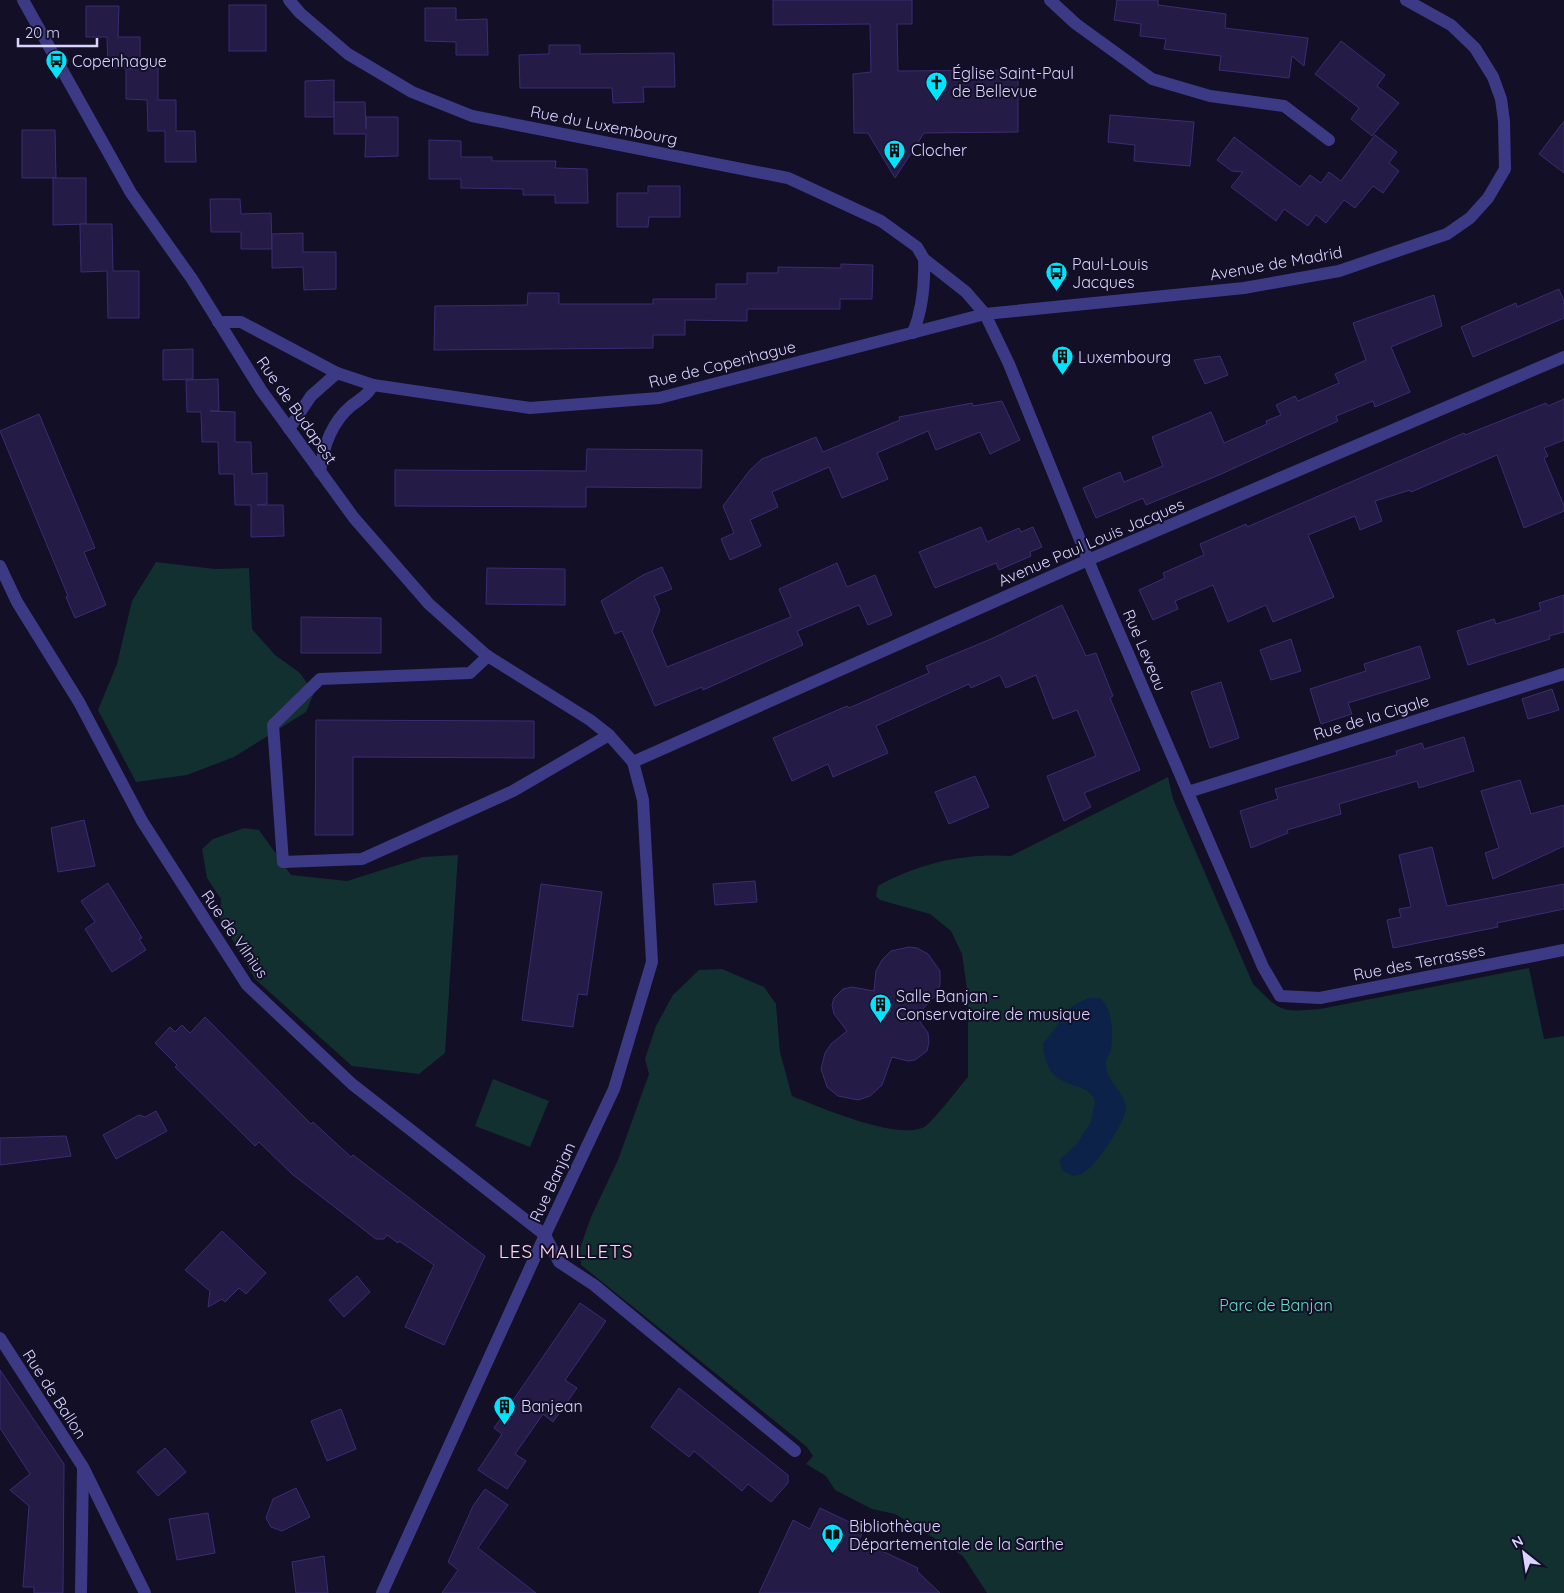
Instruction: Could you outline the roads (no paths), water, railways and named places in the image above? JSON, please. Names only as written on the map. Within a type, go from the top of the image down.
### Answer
[{"type":"street","name":"Rue de Budapest","points":[[22,0],[131,194],[192,279],[260,390],[354,518],[429,604],[488,656],[590,720],[609,735],[633,762]]},
{"type":"street","name":"Rue du Luxembourg","points":[[289,0],[300,13],[348,54],[412,92],[472,116],[788,178],[881,222],[917,248],[924,259],[966,292],[985,314]]},
{"type":"street","points":[[1050,0],[1076,24],[1152,78],[1210,96],[1284,106],[1329,140]]},
{"type":"street","name":"Avenue de Madrid","points":[[985,314],[1244,288],[1339,270],[1447,234],[1470,218],[1488,198],[1505,170],[1506,142],[1501,99],[1493,77],[1475,48],[1451,25],[1412,1]]},
{"type":"street","points":[[913,333],[921,312],[925,281],[924,259]]},
{"type":"street","name":"Rue de Copenhague","points":[[218,322],[241,322],[337,373],[373,385],[530,408],[659,398],[985,314]]},
{"type":"street","name":"Rue Leveau","points":[[985,314],[1009,364],[1088,560],[1263,967],[1280,996]]},
{"type":"street","name":"Avenue Paul Louis Jacques","points":[[633,762],[1088,560],[1564,357]]},
{"type":"street","points":[[288,428],[311,396],[337,373]]},
{"type":"street","points":[[320,472],[322,452],[328,436],[350,406],[367,396],[373,385]]},
{"type":"street","name":"Rue de Vilnius","points":[[0,566],[17,602],[79,702],[142,821],[247,985],[352,1084],[545,1235]]},
{"type":"street","points":[[488,656],[470,673],[320,679],[273,725],[283,862],[362,859],[513,791],[609,735]]},
{"type":"street","name":"Rue de la Cigale","points":[[1188,792],[1564,674]]},
{"type":"street","name":"Rue Banjan","points":[[382,1593],[545,1235],[614,1089],[652,962],[642,800],[633,762]]},
{"type":"street","name":"Rue des Terrasses","points":[[1280,996],[1320,998],[1564,950]]},
{"type":"street","points":[[545,1235],[559,1262],[594,1285],[795,1451]]},
{"type":"street","name":"Rue de Ballon","points":[[0,1338],[83,1467],[146,1593]]},
{"type":"street","points":[[81,1593],[83,1467]]},
{"type":"water","points":[[1088,998],[1100,998],[1110,1015],[1112,1043],[1106,1062],[1107,1070],[1124,1100],[1126,1111],[1114,1136],[1093,1165],[1079,1175],[1073,1176],[1063,1171],[1059,1160],[1076,1145],[1091,1122],[1095,1101],[1091,1094],[1084,1089],[1059,1079],[1051,1071],[1046,1060],[1043,1044],[1071,1007]]},
{"type":"place","name":"Copenhague","points":[[56,80]]},
{"type":"place","name":"Église Saint-Paul de Bellevue","points":[[936,101]]},
{"type":"place","name":"Clocher","points":[[895,169]]},
{"type":"place","name":"Paul-Louis Jacques","points":[[1056,292]]},
{"type":"place","name":"Luxembourg","points":[[1062,376]]},
{"type":"place","name":"Salle Banjan - Conservatoire de musique","points":[[880,1024]]},
{"type":"place","name":"Banjean","points":[[505,1425]]},
{"type":"place","name":"Bibliothèque Départementale de la Sarthe","points":[[833,1554]]},
{"type":"district","name":"LES MAILLETS","points":[[566,1251]]},
{"type":"park label","name":"Parc de Banjan","points":[[1276,1305]]}]
